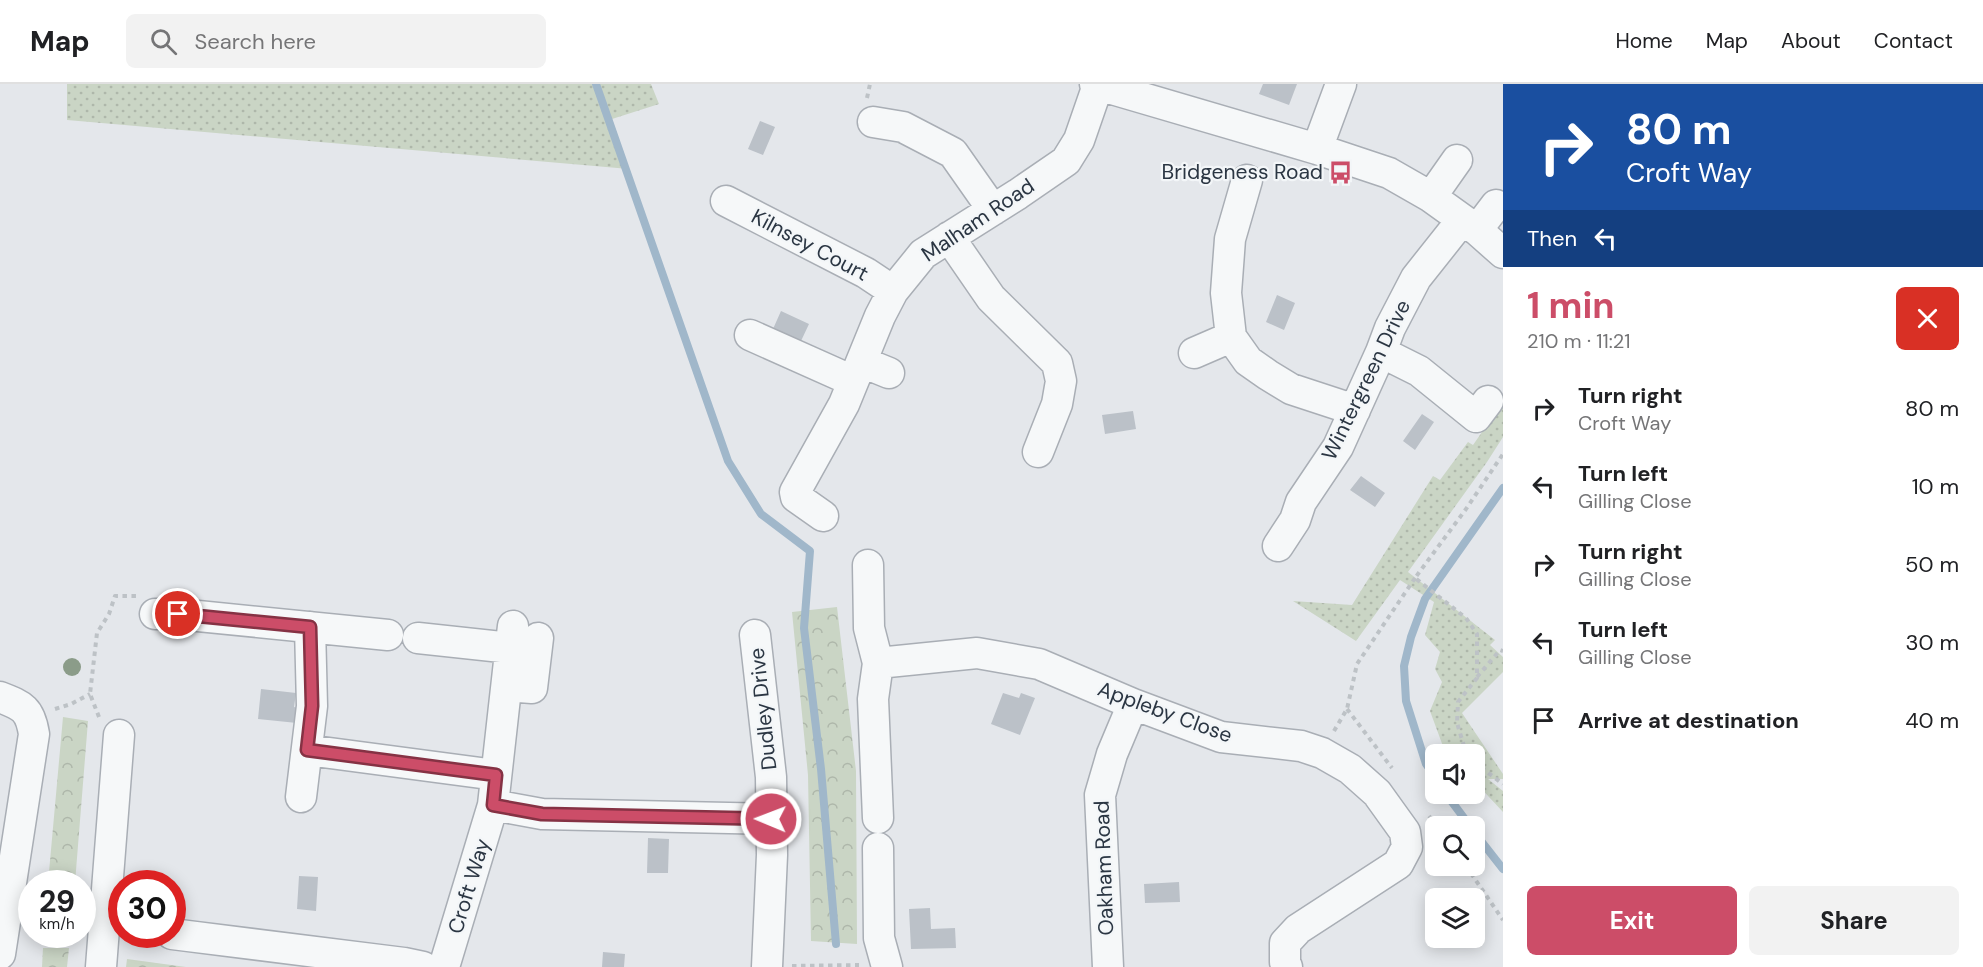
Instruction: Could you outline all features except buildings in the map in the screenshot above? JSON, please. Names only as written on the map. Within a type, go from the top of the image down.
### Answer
[{"type":"street","points":[[1097,84],[1317,149],[1389,173],[1431,197],[1503,253]]},
{"type":"street","name":"Malham Road","points":[[823,516],[796,497],[795,492],[853,382],[893,291],[923,254],[1066,161],[1080,140],[1097,84]]},
{"type":"street","points":[[1317,149],[1341,84]]},
{"type":"street","points":[[873,122],[903,127],[953,153],[993,210]]},
{"type":"street","points":[[1431,197],[1457,160]]},
{"type":"street","points":[[1247,180],[1230,239],[1226,293],[1231,337],[1248,361],[1268,375],[1291,388],[1355,410]]},
{"type":"street","name":"Kilnsey Court","points":[[726,201],[857,268],[893,291]]},
{"type":"street","name":"Wintergreen Drive","points":[[1278,546],[1295,520],[1300,502],[1338,447],[1390,328],[1416,278],[1469,225],[1496,205]]},
{"type":"street","points":[[949,237],[991,298],[1057,363],[1061,381],[1057,404],[1038,452]]},
{"type":"street","points":[[750,335],[853,382],[889,373]]},
{"type":"street","points":[[1194,353],[1231,337]]},
{"type":"street","points":[[1381,352],[1419,371],[1476,417],[1488,401]]},
{"type":"street","points":[[868,565],[869,628],[878,663],[873,699],[878,818]]},
{"type":"street","points":[[155,614],[178,614],[388,635]]},
{"type":"street","points":[[301,797],[312,706],[310,627]]},
{"type":"street","name":"Dudley Drive","points":[[755,635],[771,777],[772,855],[780,966]]},
{"type":"street","name":"Croft Way","points":[[418,638],[521,637],[520,687],[496,775],[493,805],[444,967]]},
{"type":"street","name":"Appleby Close","points":[[878,663],[977,653],[1040,664],[1133,704],[1221,737],[1301,746],[1322,753],[1350,769],[1377,793],[1405,832],[1407,847],[1398,864],[1298,929],[1286,943],[1287,967]]},
{"type":"street","points":[[0,697],[21,705],[31,717],[34,734],[0,954]]},
{"type":"street","name":"Oakham Road","points":[[1108,967],[1100,795],[1112,754],[1133,704]]},
{"type":"street","points":[[109,870],[119,735]]},
{"type":"street","points":[[307,750],[496,775]]},
{"type":"street","points":[[493,805],[542,814],[771,819]]},
{"type":"street","points":[[878,848],[884,956]]},
{"type":"street","points":[[186,937],[254,955],[404,963],[423,967]]},
{"type":"street","points":[[101,967],[108,944]]},
{"type":"path","points":[[1322,753],[1347,709],[1357,664],[1503,454]]},
{"type":"path","points":[[1415,578],[1466,618],[1477,634],[1477,678]]},
{"type":"path","points":[[1463,744],[1457,723],[1458,702],[1500,650],[1503,651]]},
{"type":"path","points":[[31,717],[70,704],[90,694]]},
{"type":"path","points":[[1485,770],[1503,784]]},
{"type":"path","points":[[1473,876],[1503,920]]},
{"type":"path","points":[[780,966],[884,956]]},
{"type":"green space","points":[[67,84],[651,84],[659,104],[612,119],[629,169],[67,120]]},
{"type":"green space","points":[[1503,402],[1503,437],[1408,572],[1495,640],[1490,645],[1503,657],[1503,672],[1462,713],[1483,744],[1442,744],[1430,711],[1442,682],[1435,669],[1440,652],[1425,635],[1434,602],[1400,580],[1356,641],[1293,601],[1352,605],[1433,476],[1440,480],[1468,442],[1473,445]]},
{"type":"green space","points":[[837,607],[856,771],[857,944],[811,941],[808,775],[792,612]]},
{"type":"green space","points":[[63,717],[88,721],[76,870],[49,870]]},
{"type":"green space","points":[[1485,747],[1503,774],[1503,779],[1488,779],[1503,791],[1503,812],[1485,793]]},
{"type":"green space","points":[[43,948],[69,948],[67,967],[42,967]]},
{"type":"green space","points":[[127,959],[186,967],[126,967]]},
{"type":"waterway","points":[[596,84],[728,461],[761,514],[810,551],[804,628],[821,769],[836,944]]},
{"type":"waterway","points":[[1425,761],[1406,701],[1404,666],[1411,637],[1425,599],[1503,488]]},
{"type":"waterway","points":[[1454,804],[1462,816]]},
{"type":"waterway","points":[[1485,846],[1503,869]]},
{"type":"place","name":"Bridgeness Road","points":[[1341,172]]},
{"type":"route","points":[[178,614],[310,627],[312,706],[307,750],[496,775],[493,805],[542,814],[771,819]]}]
